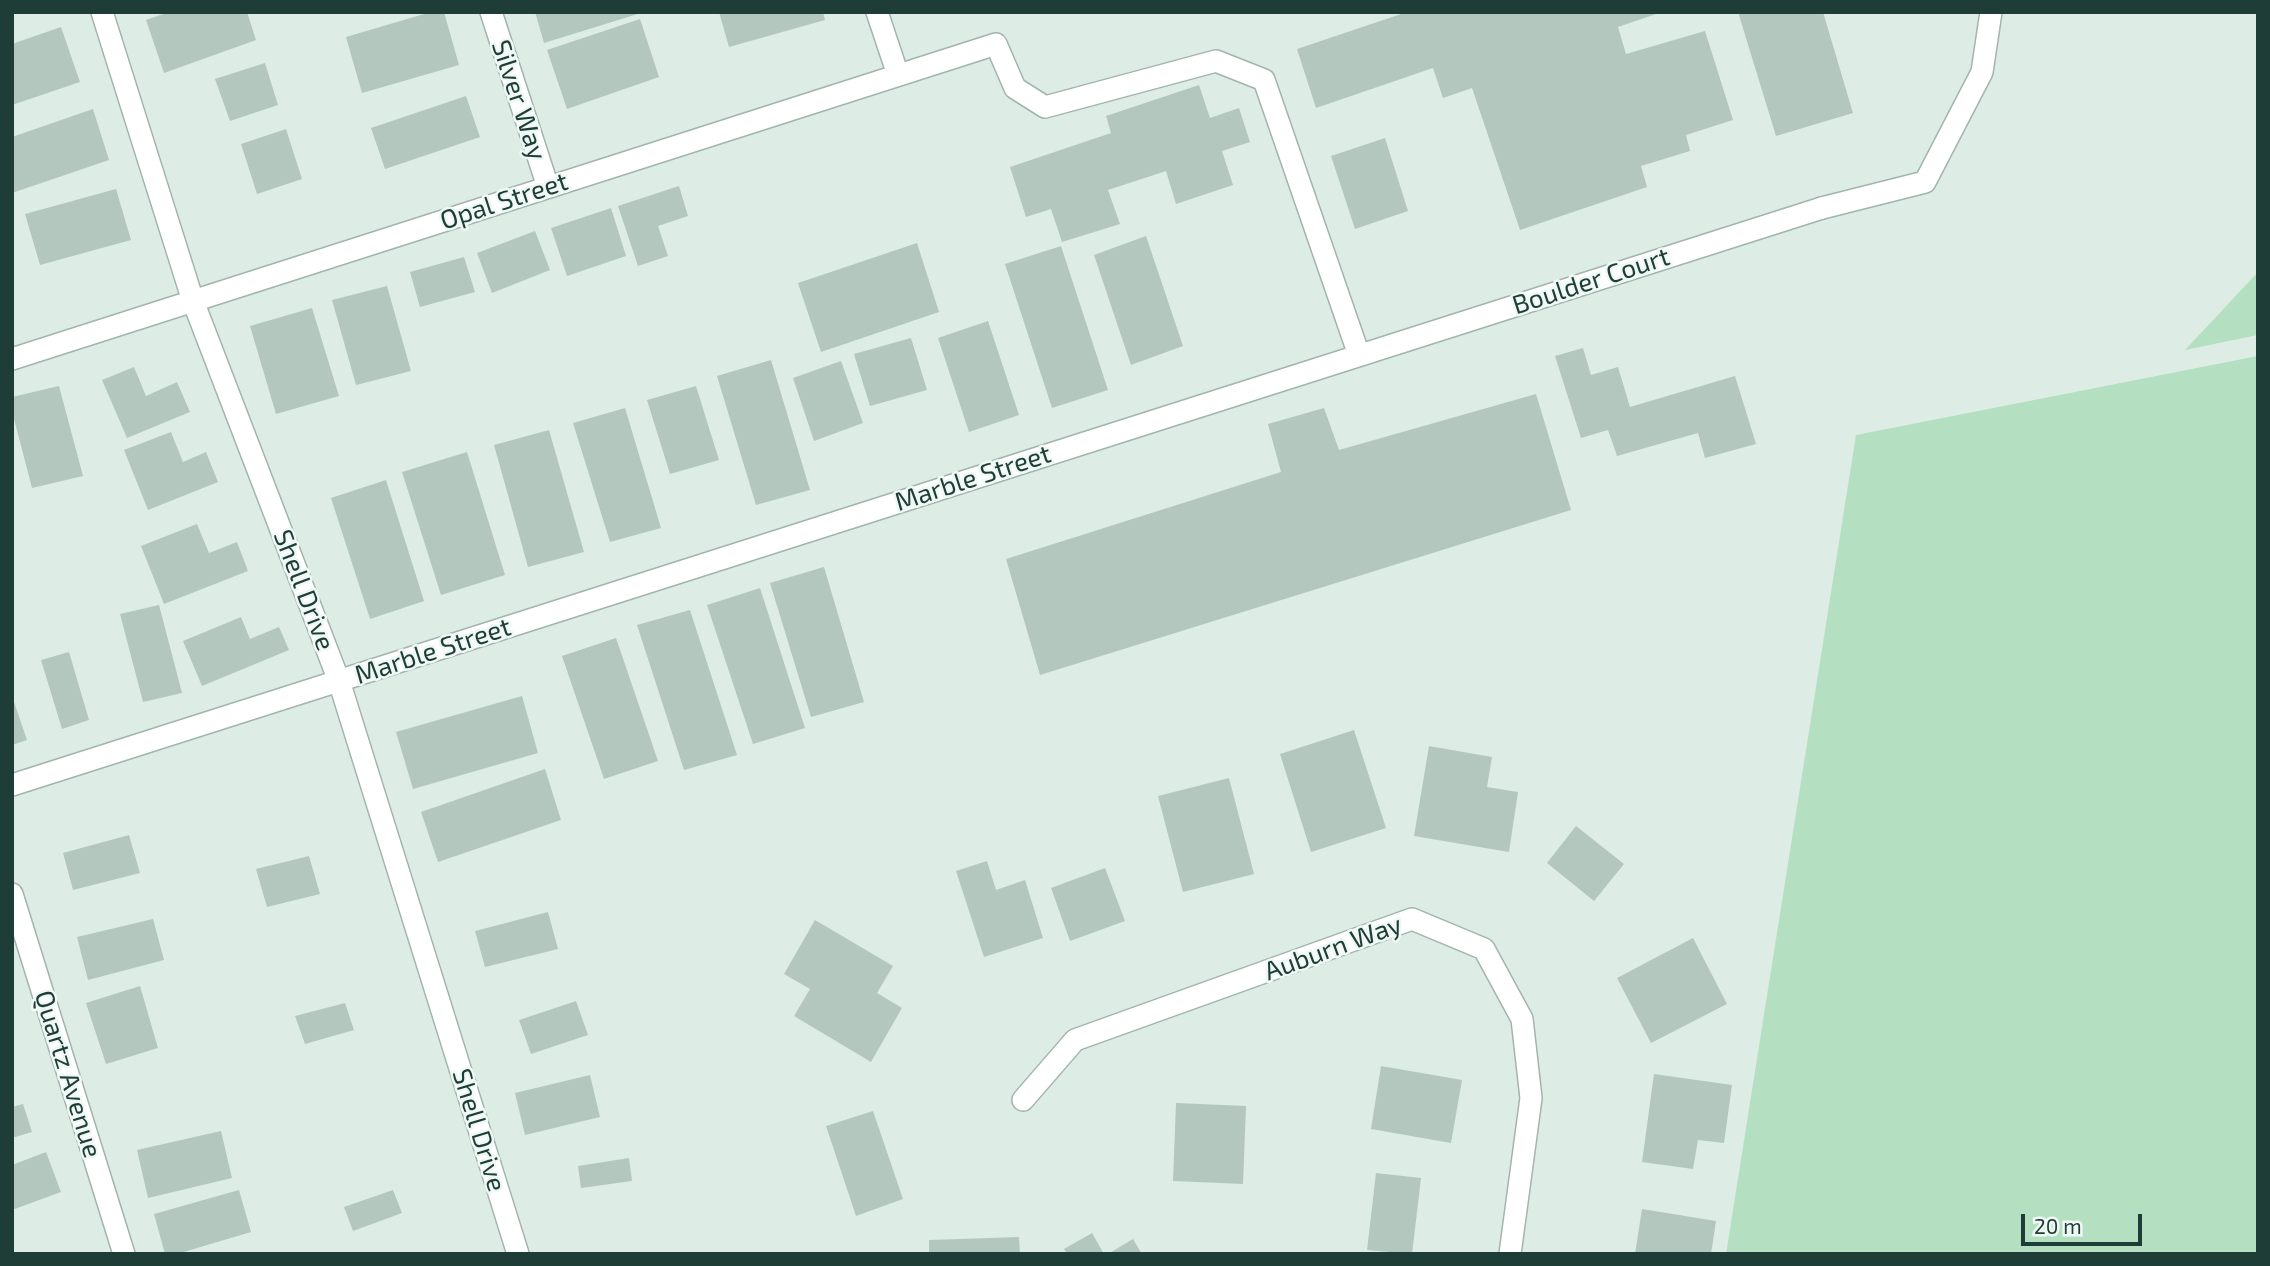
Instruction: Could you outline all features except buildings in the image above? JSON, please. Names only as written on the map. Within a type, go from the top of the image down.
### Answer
[{"type":"street","name":"Shell Drive","points":[[102,12],[194,301],[339,681],[517,1254]]},
{"type":"street","name":"Silver Way","points":[[491,12],[548,187]]},
{"type":"street","points":[[877,12],[898,75]]},
{"type":"street","name":"Boulder Court","points":[[1360,355],[1822,208],[1925,181],[1982,72],[1991,12]]},
{"type":"street","name":"Opal Street","points":[[12,359],[996,44],[1014,88],[1045,107],[1216,61],[1264,80],[1360,355]]},
{"type":"street","name":"Marble Street","points":[[12,785],[1360,355]]},
{"type":"street","name":"Quartz Avenue","points":[[12,894],[124,1254]]},
{"type":"street","name":"Auburn Way","points":[[1023,1100],[1075,1040],[1412,919],[1484,949],[1522,1019],[1531,1098],[1510,1254]]},
{"type":"green space","points":[[2258,272],[2258,335],[2185,350]]},
{"type":"green space","points":[[2258,356],[2258,1254],[1726,1254],[1856,435]]}]
